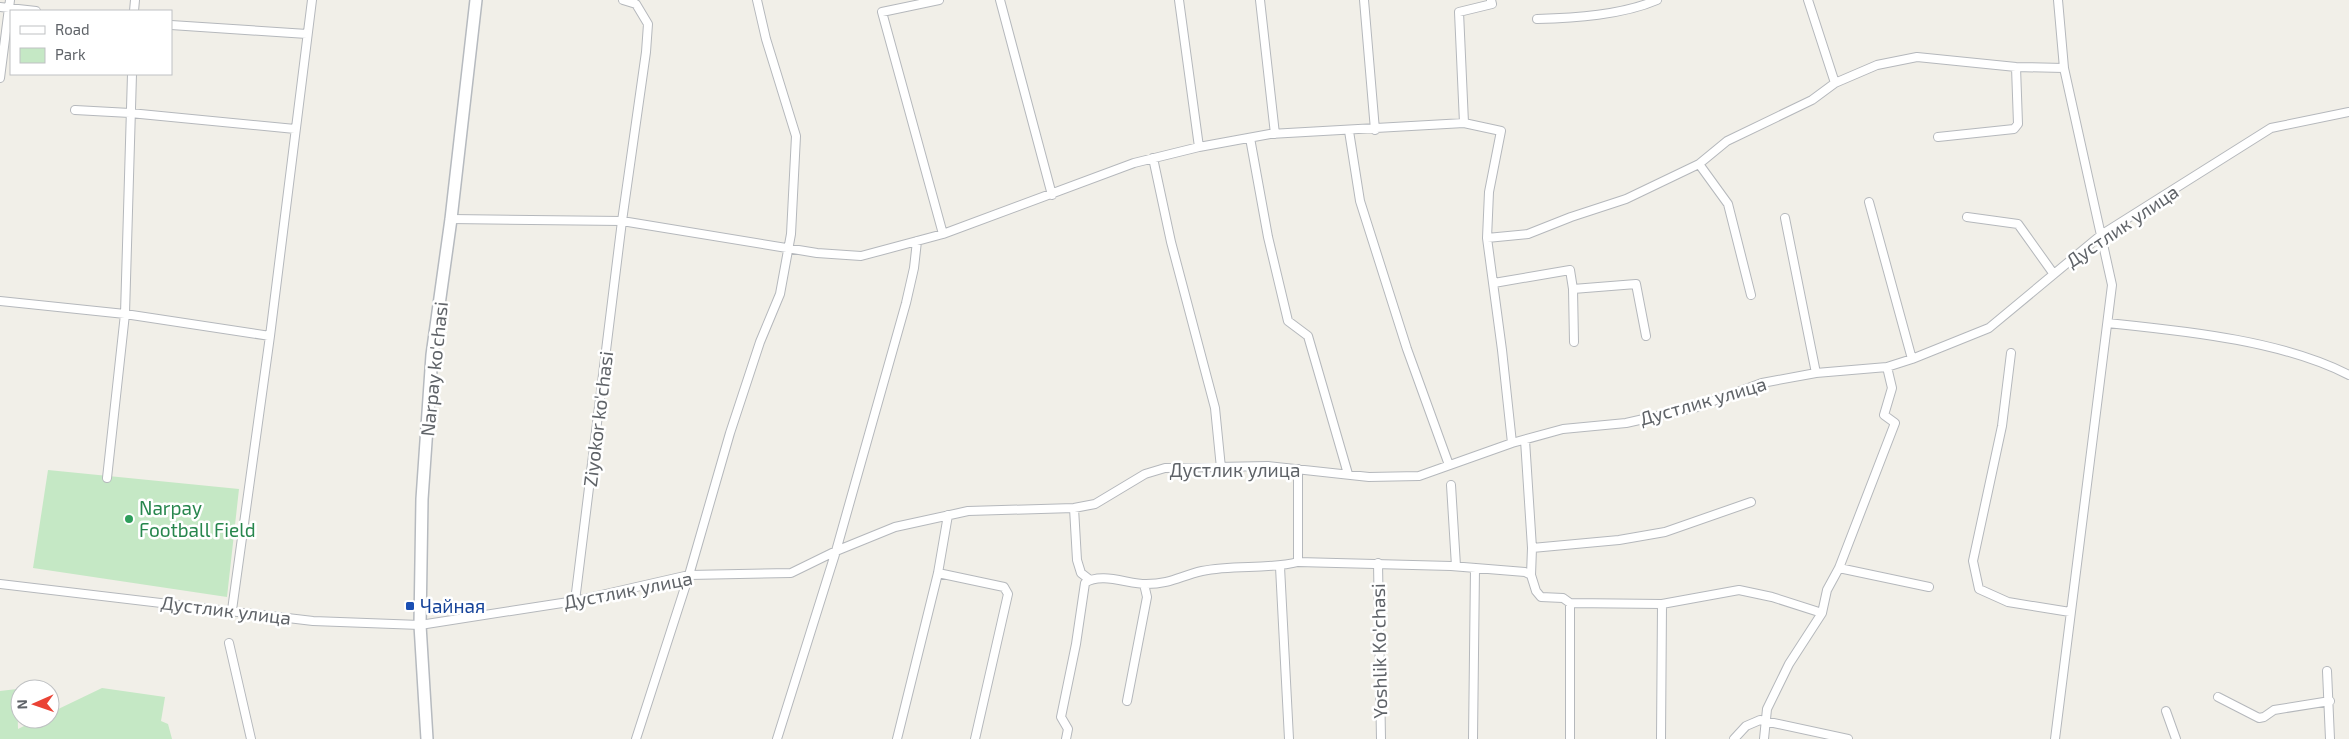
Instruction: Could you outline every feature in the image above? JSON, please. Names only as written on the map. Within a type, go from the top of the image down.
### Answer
[{"type":"main road","name":"Narpay ko'chasi","points":[[426,739],[420,624],[422,499],[431,374],[452,219],[476,0]]},
{"type":"street","points":[[232,610],[270,336],[312,0]]},
{"type":"street","name":"Ziyokor ko'chasi","points":[[576,601],[622,221],[646,52],[648,24],[636,4],[623,0]]},
{"type":"street","points":[[636,739],[690,575],[754,360],[780,294],[789,247],[796,136],[766,39],[758,0]]},
{"type":"street","points":[[938,0],[882,12],[943,234]]},
{"type":"street","points":[[1000,0],[1052,194]]},
{"type":"street","points":[[1179,0],[1199,148]]},
{"type":"street","points":[[1260,0],[1275,134]]},
{"type":"street","points":[[1364,0],[1375,130]]},
{"type":"street","points":[[1464,123],[1459,12],[1492,4],[1491,0]]},
{"type":"street","points":[[1538,18],[1574,18],[1642,6],[1656,0]]},
{"type":"street","points":[[1808,0],[1834,83]]},
{"type":"street","points":[[2055,739],[2112,285],[2064,68],[2058,0]]},
{"type":"street","points":[[0,78],[10,4]]},
{"type":"street","points":[[0,7],[10,4],[32,10]]},
{"type":"street","points":[[172,25],[307,34]]},
{"type":"street","points":[[1487,238],[1528,234],[1626,198],[1699,164],[1727,141],[1812,100],[1834,83],[1877,65],[1917,57],[2016,67],[2064,68]]},
{"type":"street","points":[[1938,137],[2014,129],[2018,124],[2016,67]]},
{"type":"street","points":[[106,478],[125,314],[132,75]]},
{"type":"street","points":[[76,110],[130,113],[295,129]]},
{"type":"street","name":"Дустлик улица","points":[[0,584],[313,621],[420,624],[576,601],[690,575],[791,573],[836,551],[895,527],[968,511],[1074,508],[1095,504],[1145,474],[1158,470],[1268,466],[1369,477],[1419,476],[1512,443],[1563,429],[1626,423],[1697,407],[1762,383],[1816,373],[1887,367],[1912,359],[1989,328],[2101,235],[2272,128],[2349,112]]},
{"type":"street","points":[[452,219],[622,221],[817,253],[862,256],[943,234],[1153,158],[1275,134],[1375,130],[1464,123],[1501,131],[1489,192],[1487,238],[1494,283],[1512,443]]},
{"type":"street","points":[[1350,131],[1360,200],[1407,350],[1449,465]]},
{"type":"street","points":[[1250,138],[1268,237],[1288,320],[1308,336],[1348,474]]},
{"type":"street","points":[[1153,158],[1171,242],[1214,408],[1221,468]]},
{"type":"street","points":[[1699,164],[1728,204],[1750,295]]},
{"type":"street","points":[[1869,202],[1912,359]]},
{"type":"street","points":[[1968,217],[2018,224],[2053,273]]},
{"type":"street","points":[[1785,218],[1816,373]]},
{"type":"street","points":[[777,739],[836,551],[906,303],[914,268],[917,241]]},
{"type":"street","points":[[1494,283],[1570,270],[1573,289],[1574,342]]},
{"type":"street","points":[[1573,289],[1636,284],[1646,336]]},
{"type":"street","points":[[0,302],[125,314],[270,336]]},
{"type":"street","points":[[2108,323],[2201,333],[2289,353],[2349,375]]},
{"type":"street","points":[[2011,353],[2002,426],[1973,561],[1980,589],[2008,602],[2070,612]]},
{"type":"street","points":[[1764,739],[1767,709],[1789,664],[1822,613],[1827,590],[1839,568],[1896,423],[1884,415],[1892,388],[1887,367]]},
{"type":"street","points":[[1526,440],[1532,548],[1531,575],[1536,591],[1541,597],[1563,598],[1570,602],[1662,604],[1739,590],[1772,597],[1822,613]]},
{"type":"street","points":[[1298,468],[1298,562]]},
{"type":"street","points":[[1451,485],[1456,566]]},
{"type":"street","points":[[1532,548],[1620,540],[1665,532],[1751,502]]},
{"type":"street","points":[[1074,508],[1077,560],[1081,573],[1090,580]]},
{"type":"street","points":[[897,739],[938,573],[948,515]]},
{"type":"street","points":[[1066,739],[1068,729],[1061,717],[1085,583],[1090,580],[1099,578],[1144,584],[1168,583],[1201,571],[1232,567],[1280,567],[1298,562],[1456,566],[1531,575]]},
{"type":"street","name":"Yoshlik Ko'chasi","points":[[1378,563],[1381,739]]},
{"type":"street","points":[[1280,567],[1290,739]]},
{"type":"street","points":[[1473,739],[1475,568]]},
{"type":"street","points":[[1839,568],[1929,587]]},
{"type":"street","points":[[938,573],[1004,587],[1008,594],[975,739]]},
{"type":"street","points":[[1127,701],[1147,597],[1144,584]]},
{"type":"street","points":[[1570,602],[1570,739]]},
{"type":"street","points":[[1661,739],[1662,604]]},
{"type":"street","points":[[229,643],[251,739]]},
{"type":"street","points":[[2327,672],[2330,701],[2330,739]]},
{"type":"street","points":[[2218,697],[2259,718],[2264,718],[2274,710],[2330,701]]},
{"type":"street","points":[[2166,711],[2176,739]]},
{"type":"street","points":[[1734,739],[1754,721],[1774,722],[1848,739]]},
{"type":"green space","name":"Narpay Football Field","points":[[48,470],[239,489],[227,597],[33,568]]},
{"type":"green space","points":[[102,688],[165,697],[161,721],[168,724],[172,739],[0,739],[0,691],[10,690],[10,729],[60,729],[60,708]]},
{"type":"place","name":"Narpay Football Field","points":[[129,519]]},
{"type":"place","name":"Чайная","points":[[410,606]]}]
